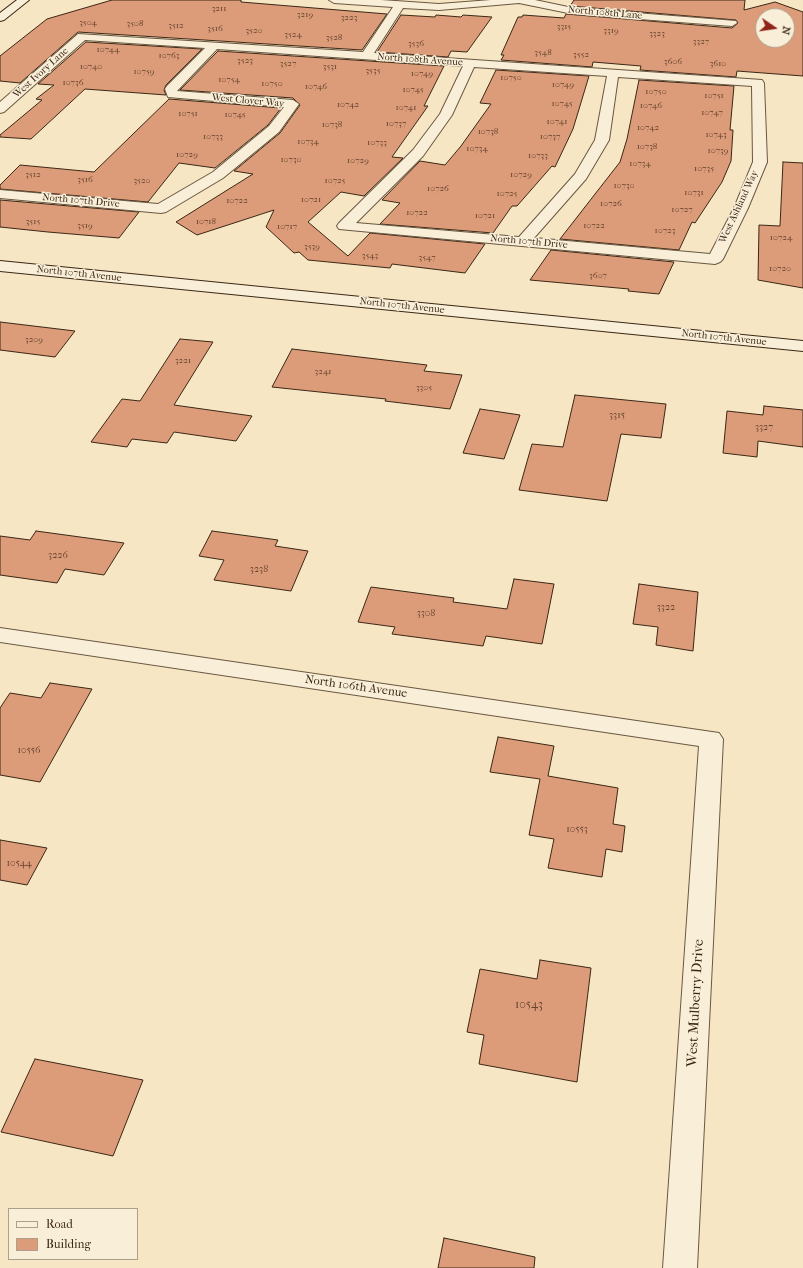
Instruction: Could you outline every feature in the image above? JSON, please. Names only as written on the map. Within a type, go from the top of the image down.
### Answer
[{"type":"street","points":[[0,18],[24,0]]},
{"type":"street","name":"North 108th Lane","points":[[334,0],[400,5],[446,6],[520,0],[573,12],[732,23]]},
{"type":"street","points":[[366,56],[400,5]]},
{"type":"street","name":"North 108th Avenue","points":[[82,36],[758,83]]},
{"type":"street","name":"West Ivory Lane","points":[[0,109],[82,36]]},
{"type":"street","name":"West Clover Way","points":[[162,209],[218,175],[274,129],[293,104],[172,94],[171,89],[214,45]]},
{"type":"street","name":"North 107th Drive","points":[[470,63],[446,115],[418,153],[344,226],[715,259]]},
{"type":"street","points":[[523,242],[581,176],[602,140],[613,73]]},
{"type":"street","name":"West Ashland Way","points":[[715,259],[741,208],[760,162],[758,83]]},
{"type":"street","name":"North 107th Drive","points":[[0,194],[162,209]]},
{"type":"street","name":"North 107th Avenue","points":[[0,266],[803,346]]},
{"type":"street","name":"North 106th Avenue","points":[[0,635],[711,739]]},
{"type":"street","name":"West Mulberry Drive","points":[[680,1268],[711,739]]},
{"type":"building","points":[[112,0],[241,0],[241,2],[387,14],[362,50],[78,32],[20,83],[0,81],[0,56],[47,19]]},
{"type":"building","points":[[574,0],[745,0],[744,10],[775,2],[792,8],[755,8],[755,48],[795,48],[795,9],[803,12],[803,76],[737,71],[736,77],[640,70],[641,66],[593,62],[592,67],[501,60],[504,55],[501,55],[518,17],[522,17],[523,15],[564,18],[566,14],[732,28],[738,23],[736,20],[570,6]]},
{"type":"building","points":[[401,15],[461,17],[463,15],[492,17],[467,52],[451,51],[448,57],[377,52]]},
{"type":"building","points":[[86,42],[202,49],[166,85],[164,90],[166,95],[85,89],[31,139],[0,137],[0,135],[42,100],[36,99],[54,85],[38,84]]},
{"type":"building","points":[[218,51],[444,66],[424,106],[428,106],[392,157],[403,158],[364,196],[341,192],[308,222],[348,256],[370,233],[485,244],[465,273],[392,264],[390,268],[308,260],[299,252],[294,253],[266,227],[274,210],[197,235],[176,222],[253,174],[234,171],[280,133],[300,105],[293,98],[180,90]]},
{"type":"building","points":[[496,70],[589,76],[573,129],[555,167],[552,166],[517,206],[512,206],[493,233],[380,224],[400,203],[382,200],[420,161],[445,165],[461,146],[491,104],[480,103]]},
{"type":"building","points":[[639,80],[734,86],[730,130],[733,130],[731,161],[722,182],[695,223],[692,222],[679,250],[560,239],[620,162],[627,139]]},
{"type":"building","points":[[169,99],[281,108],[268,125],[215,168],[179,163],[148,202],[0,189],[0,185],[20,165],[94,172]]},
{"type":"building","points":[[783,162],[803,163],[803,288],[758,280],[759,225],[780,226]]},
{"type":"building","points":[[0,200],[139,212],[119,238],[48,232],[0,227]]},
{"type":"building","points":[[551,250],[674,262],[659,294],[628,291],[629,289],[530,280]]},
{"type":"building","points":[[0,322],[75,331],[55,357],[0,350]]},
{"type":"building","points":[[180,339],[213,342],[174,405],[252,416],[236,441],[174,432],[167,443],[132,439],[127,447],[91,442],[122,399],[140,401]]},
{"type":"building","points":[[292,349],[427,365],[424,371],[462,375],[450,409],[385,401],[386,399],[272,387]]},
{"type":"building","points":[[575,395],[666,404],[661,438],[621,434],[607,501],[519,490],[532,444],[563,447]]},
{"type":"building","points":[[764,406],[803,410],[803,447],[758,441],[757,457],[723,453],[727,411],[763,415]]},
{"type":"building","points":[[480,409],[520,415],[504,459],[463,453]]},
{"type":"building","points":[[36,531],[124,543],[104,575],[65,569],[57,583],[0,575],[0,536],[30,540]]},
{"type":"building","points":[[212,531],[278,540],[275,546],[308,551],[291,591],[214,580],[224,560],[199,556]]},
{"type":"building","points":[[514,579],[554,584],[542,644],[486,636],[483,646],[392,634],[395,627],[358,622],[371,587],[454,598],[453,602],[507,609]]},
{"type":"building","points":[[639,584],[698,592],[693,651],[656,645],[658,627],[633,624]]},
{"type":"building","points":[[50,683],[92,689],[40,782],[0,775],[0,708],[10,693],[41,698]]},
{"type":"building","points":[[498,737],[554,746],[548,776],[618,788],[613,824],[625,826],[622,852],[606,849],[602,877],[548,868],[554,839],[529,835],[540,779],[490,772]]},
{"type":"building","points":[[0,840],[47,848],[27,885],[0,880]]},
{"type":"building","points":[[540,960],[591,968],[577,1082],[479,1064],[484,1035],[467,1032],[480,969],[537,979]]},
{"type":"building","points":[[35,1059],[143,1080],[113,1156],[1,1132]]},
{"type":"building","points":[[444,1238],[535,1257],[534,1268],[438,1268]]}]
